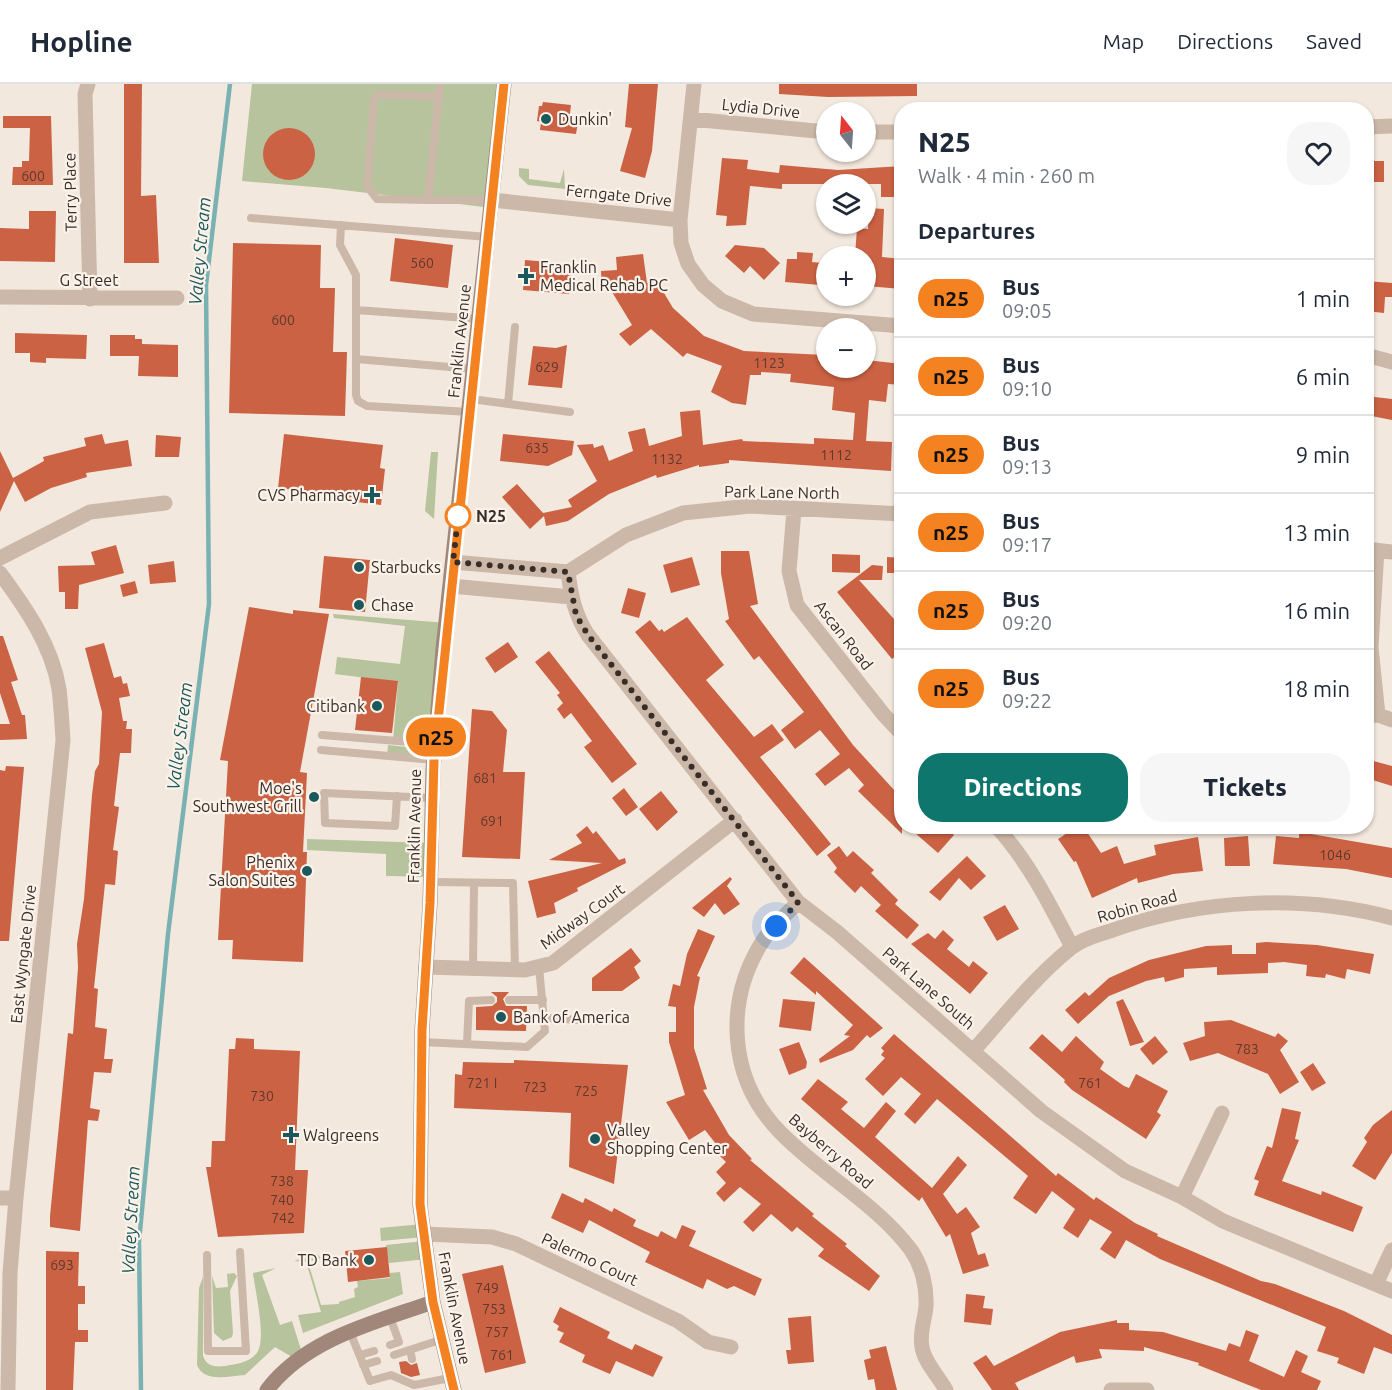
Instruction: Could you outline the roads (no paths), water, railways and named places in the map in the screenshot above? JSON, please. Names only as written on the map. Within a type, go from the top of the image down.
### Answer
[{"type":"main road","name":"Franklin Avenue","points":[[452,1384],[433,1302],[420,1204],[422,1042],[431,882],[435,744],[504,84]]},
{"type":"main road","points":[[267,1390],[297,1360],[343,1334],[433,1302]]},
{"type":"street","name":"Terry Place","points":[[88,84],[85,94],[90,299]]},
{"type":"street","points":[[680,220],[694,84]]},
{"type":"street","name":"Lydia Drive","points":[[692,119],[816,131]]},
{"type":"street","points":[[1374,126],[1392,126]]},
{"type":"street","points":[[876,132],[894,132]]},
{"type":"street","name":"Ferngate Drive","points":[[492,200],[680,220],[681,243],[688,264],[703,285],[722,301],[753,314],[894,325]]},
{"type":"street","name":"G Street","points":[[0,297],[177,298]]},
{"type":"street","points":[[1374,357],[1392,362]]},
{"type":"street","points":[[0,558],[90,512],[165,503]]},
{"type":"street","name":"Park Lane North","points":[[568,572],[626,535],[683,513],[729,506],[894,514]]},
{"type":"street","name":"Ascan Road","points":[[794,510],[789,571],[797,605],[894,726]]},
{"type":"street","points":[[1374,610],[1379,550]]},
{"type":"street","points":[[453,562],[568,572]]},
{"type":"street","name":"Park Lane South","points":[[568,572],[576,615],[588,635],[798,902],[837,932],[974,1050],[1041,1112],[1125,1171],[1182,1197],[1223,1221],[1392,1291]]},
{"type":"street","name":"East Wyngate Drive","points":[[0,573],[25,607],[47,648],[59,687],[63,740],[16,1198],[10,1273],[8,1390]]},
{"type":"street","points":[[451,586],[571,597]]},
{"type":"street","points":[[1374,673],[1379,717]]},
{"type":"street","name":"Midway Court","points":[[426,967],[515,970],[553,963],[735,820]]},
{"type":"street","points":[[1003,834],[1016,849],[1042,889],[1072,947]]},
{"type":"street","name":"Bayberry Road","points":[[798,902],[765,938],[742,986],[736,1034],[746,1084],[759,1107],[779,1132],[887,1224],[911,1251],[925,1286],[922,1350],[946,1390]]},
{"type":"street","name":"Robin Road","points":[[974,1050],[1016,1002],[1072,947],[1082,941],[1166,913],[1216,906],[1273,903],[1315,906],[1392,918]]},
{"type":"street","points":[[1182,1197],[1222,1113]]},
{"type":"street","points":[[0,1198],[16,1198]]},
{"type":"street","name":"Palermo Court","points":[[424,1234],[492,1237],[516,1244],[678,1321],[708,1342],[731,1347]]},
{"type":"street","points":[[1376,1284],[1392,1250]]},
{"type":"street","points":[[1112,1390],[1147,1390]]},
{"type":"lane","points":[[428,200],[440,84]]},
{"type":"lane","points":[[439,97],[379,94],[374,99],[367,186],[370,193],[377,199],[492,200]]},
{"type":"lane","points":[[250,218],[488,237]]},
{"type":"lane","points":[[342,225],[340,245],[356,275],[356,395],[362,405],[508,404],[570,412]]},
{"type":"lane","points":[[356,310],[480,319]]},
{"type":"lane","points":[[508,404],[515,327]]},
{"type":"lane","points":[[356,359],[474,369]]},
{"type":"lane","points":[[322,735],[435,744]]},
{"type":"lane","points":[[321,750],[434,760]]},
{"type":"lane","points":[[397,796],[395,826],[325,823],[324,792],[397,796],[432,798]]},
{"type":"lane","points":[[431,882],[513,883],[515,970]]},
{"type":"lane","points":[[473,968],[474,883]]},
{"type":"lane","points":[[422,1042],[527,1047],[545,1031],[546,1018],[539,967]]},
{"type":"lane","points":[[467,1043],[469,1001],[491,1000]]},
{"type":"lane","points":[[509,1000],[543,1000]]},
{"type":"lane","points":[[546,1018],[595,1021]]},
{"type":"lane","points":[[207,1255],[208,1352],[246,1351],[240,1252]]},
{"type":"lane","points":[[390,1317],[394,1344],[405,1354],[441,1340]]},
{"type":"lane","points":[[343,1334],[360,1355],[370,1381],[391,1376],[452,1384]]},
{"type":"lane","points":[[360,1355],[374,1351]]},
{"type":"lane","points":[[363,1365],[377,1361]]},
{"type":"waterway","name":"Valley Stream","points":[[141,1390],[139,1242],[168,934],[209,604],[206,285],[230,84]]},
{"type":"place","name":"Dunkin'","points":[[546,119]]},
{"type":"place","name":"Franklin Medical Rehab PC","points":[[526,276]]},
{"type":"place","name":"CVS Pharmacy","points":[[372,495]]},
{"type":"place","name":"N25","points":[[458,516]]},
{"type":"place","name":"Starbucks","points":[[359,567]]},
{"type":"place","name":"Chase","points":[[359,605]]},
{"type":"place","name":"Citibank","points":[[377,706]]},
{"type":"place","name":"Moe's Southwest Grill","points":[[314,797]]},
{"type":"place","name":"Phenix Salon Suites","points":[[307,871]]},
{"type":"place","name":"Bank of America","points":[[501,1017]]},
{"type":"place","name":"Walgreens","points":[[291,1135]]},
{"type":"place","name":"Valley Shopping Center","points":[[595,1139]]},
{"type":"place","name":"TD Bank","points":[[369,1260]]}]
